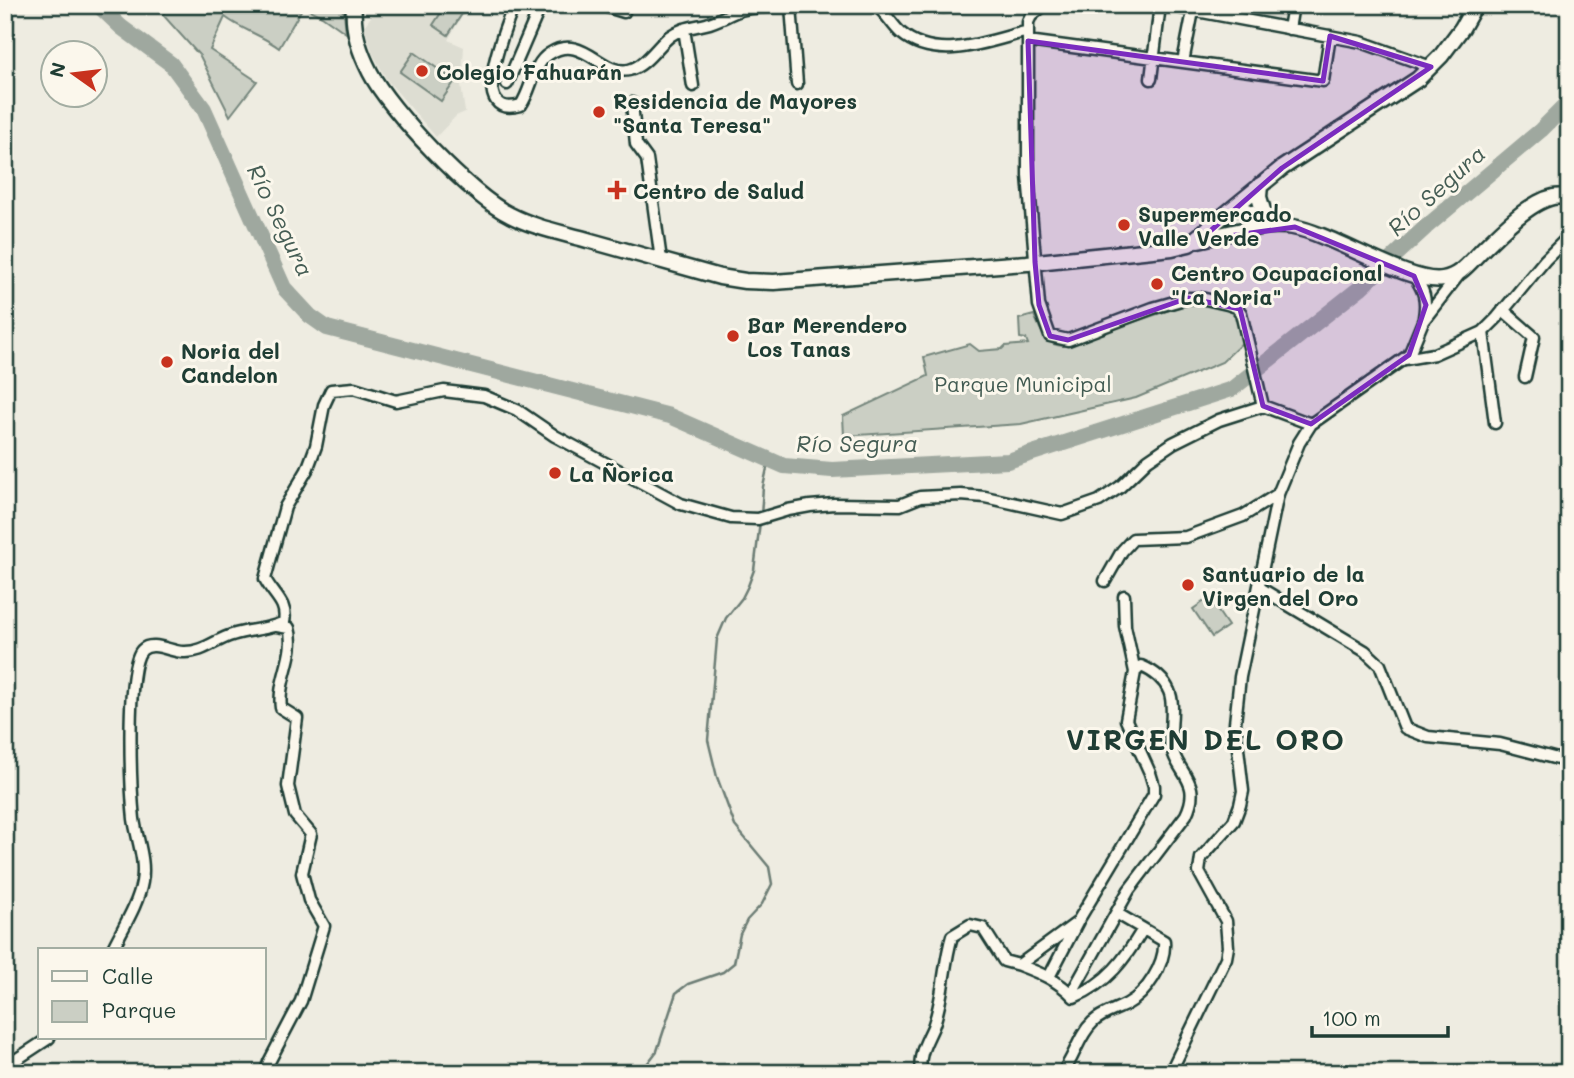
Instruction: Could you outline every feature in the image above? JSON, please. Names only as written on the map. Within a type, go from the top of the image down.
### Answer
[{"type":"street","points":[[354,5],[353,25],[360,50],[382,91],[419,135],[482,198],[528,223],[720,277],[774,282],[1035,262],[1172,248],[1263,222]]},
{"type":"street","points":[[514,5],[499,42],[493,80],[496,100],[512,108],[521,105],[540,64],[548,54],[557,50],[573,48],[609,66],[623,70],[632,69],[670,36],[684,29],[719,20],[742,9],[805,5]]},
{"type":"street","points":[[507,84],[541,5]]},
{"type":"street","points":[[601,5],[624,12]]},
{"type":"street","points":[[875,5],[883,9],[902,33],[914,40],[944,48],[966,48],[1028,36],[1154,58],[1323,80],[1330,36]]},
{"type":"street","points":[[943,7],[968,5]]},
{"type":"street","points":[[1044,5],[1030,11],[1028,175],[1039,305],[1050,336],[1058,340],[1068,340],[1153,308],[1188,298],[1202,298],[1227,304],[1236,307],[1241,313],[1262,401]]},
{"type":"street","points":[[1151,79],[1162,5],[1370,45],[1431,67]]},
{"type":"street","points":[[1289,29],[1293,5]]},
{"type":"street","points":[[1197,240],[1260,185],[1312,146],[1418,79],[1462,28],[1475,5]]},
{"type":"street","points":[[791,6],[797,85]]},
{"type":"street","points":[[1183,62],[1193,11]]},
{"type":"street","points":[[684,29],[693,86]]},
{"type":"street","points":[[632,103],[636,144],[647,159],[660,260]]},
{"type":"street","points":[[1260,185],[1263,222]]},
{"type":"street","points":[[1423,321],[1460,272],[1523,213],[1552,197],[1569,197]]},
{"type":"street","points":[[1236,206],[1263,222],[1295,227],[1332,240],[1413,276],[1429,280],[1444,279],[1460,272]]},
{"type":"street","points":[[1404,359],[1434,354],[1483,332],[1569,236]]},
{"type":"street","points":[[1170,1073],[1226,958],[1226,921],[1199,872],[1201,858],[1234,821],[1243,791],[1235,723],[1246,642],[1260,588],[1278,494],[1299,443],[1311,424],[1409,355],[1423,321],[1426,304],[1424,289],[1413,276]]},
{"type":"street","points":[[1503,310],[1534,337],[1525,377]]},
{"type":"street","points":[[1483,332],[1495,423]]},
{"type":"street","points":[[113,948],[142,882],[142,853],[134,821],[132,786],[132,706],[136,659],[143,649],[149,646],[183,652],[204,649],[230,635],[284,622],[286,611],[281,600],[272,594],[265,579],[285,507],[307,470],[316,446],[324,405],[331,390],[354,388],[396,401],[444,391],[484,396],[517,410],[555,436],[681,504],[731,518],[758,519],[788,510],[834,504],[900,505],[931,495],[985,497],[1062,514],[1099,501],[1120,488],[1148,460],[1173,443],[1262,401],[1311,424]]},
{"type":"street","points":[[1105,581],[1122,551],[1133,539],[1186,537],[1242,516],[1278,494]]},
{"type":"street","points":[[1260,588],[1366,651],[1380,665],[1405,728],[1428,737],[1500,744],[1569,762]]},
{"type":"street","points":[[1049,977],[1078,921],[1154,794],[1150,773],[1126,720],[1135,672],[1125,626],[1124,596]]},
{"type":"street","points":[[265,1073],[301,1001],[324,926],[309,900],[302,873],[311,834],[295,815],[288,786],[297,718],[281,708],[279,693],[292,639],[289,628],[276,626]]},
{"type":"street","points":[[1072,995],[1116,914],[1150,860],[1186,815],[1193,802],[1189,781],[1176,763],[1173,751],[1171,693],[1165,682],[1152,671],[1141,666],[1135,672]]},
{"type":"street","points":[[1062,1073],[1072,1059],[1081,1036],[1095,1020],[1142,995],[1160,963],[1164,941],[1116,914]]},
{"type":"street","points":[[1019,965],[1078,921]]},
{"type":"street","points":[[921,1073],[919,1062],[941,1004],[952,936],[970,925],[983,928],[1004,961],[1049,977],[1072,995]]},
{"type":"street","points":[[1072,995],[1091,990],[1108,978],[1127,956],[1143,929]]},
{"type":"street","points":[[5,1067],[46,1040]]},
{"type":"highlighted area","points":[[1330,36],[1431,67],[1282,168],[1200,240],[1295,227],[1414,276],[1426,305],[1409,355],[1311,424],[1263,406],[1240,309],[1188,298],[1068,340],[1050,336],[1039,305],[1035,262],[1028,41],[1323,81]]},
{"type":"shaded area","name":"Colegio Fahuarán","points":[[380,5],[468,5],[448,40],[464,47],[460,79],[465,112],[456,116],[436,137],[387,80],[373,54],[364,26]]},
{"type":"shaded area","points":[[1192,5],[1289,5],[1285,24]]},
{"type":"green space","points":[[169,5],[336,5],[344,12],[346,33],[322,16],[303,7],[279,48],[225,17],[210,50],[257,81],[230,116],[200,56],[163,15]]},
{"type":"green space","points":[[446,5],[468,5],[448,35],[433,25]]},
{"type":"green space","points":[[414,52],[455,81],[441,101],[400,72]]},
{"type":"green space","name":"Parque Municipal","points":[[1190,303],[1228,309],[1236,314],[1242,343],[1222,362],[1136,398],[1021,424],[844,436],[843,416],[928,376],[924,357],[970,344],[979,351],[1028,344],[1026,339],[1020,338],[1019,319],[1034,315],[1047,340],[1063,346]]},
{"type":"green space","points":[[1209,598],[1228,626],[1212,637],[1193,609]]},
{"type":"waterway","name":"Río Segura","points":[[98,5],[121,27],[171,64],[204,109],[284,288],[310,316],[327,328],[670,416],[784,466],[832,470],[1008,461],[1232,389],[1360,288],[1426,227],[1541,130],[1569,102]]},
{"type":"waterway","points":[[761,516],[769,459]]},
{"type":"waterway","points":[[640,1073],[657,1051],[676,993],[688,984],[723,972],[734,963],[740,934],[747,920],[762,904],[772,884],[769,867],[735,826],[717,777],[708,740],[717,639],[726,618],[742,598],[754,570],[760,522]]},
{"type":"place","name":"Colegio Fahuarán","points":[[422,71]]},
{"type":"place","name":"Residencia de Mayores \"Santa Teresa\"","points":[[599,112]]},
{"type":"place","name":"Centro de Salud","points":[[617,190]]},
{"type":"place","name":"Supermercado Valle Verde","points":[[1124,225]]},
{"type":"place","name":"Centro Ocupacional \"La Noria\"","points":[[1157,284]]},
{"type":"place","name":"Bar Merendero Los Tanas","points":[[733,336]]},
{"type":"place","name":"Noria del Candelon","points":[[167,362]]},
{"type":"place","name":"La Ñorica","points":[[555,473]]},
{"type":"place","name":"Santuario de la Virgen del Oro","points":[[1188,585]]},
{"type":"district","name":"VIRGEN DEL ORO","points":[[1206,739]]}]
